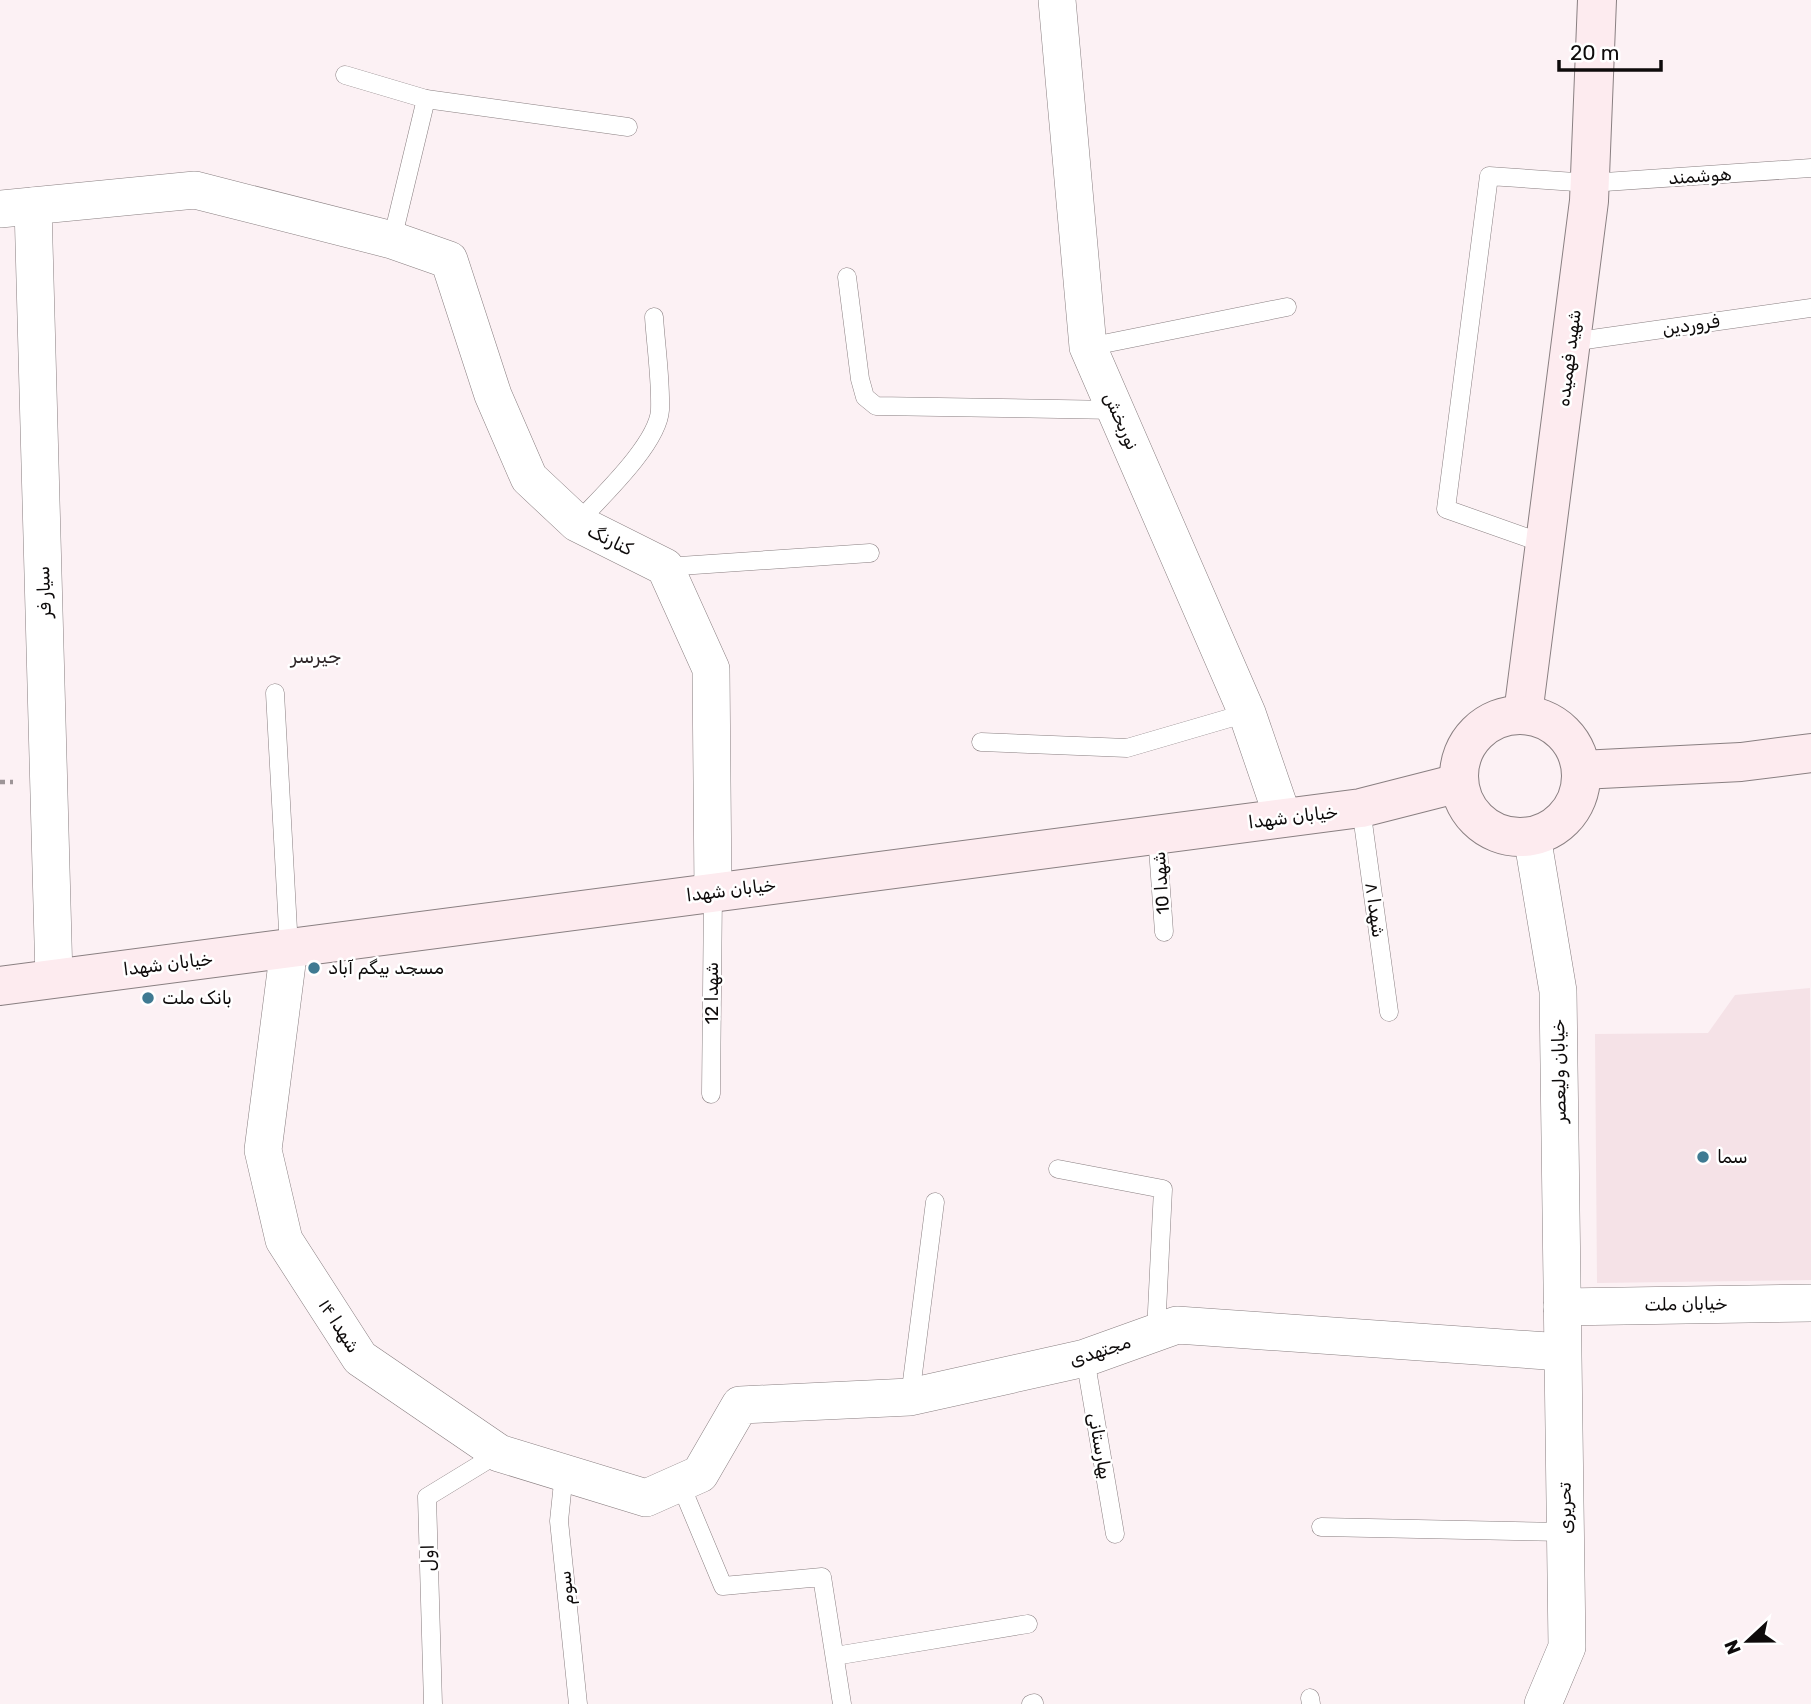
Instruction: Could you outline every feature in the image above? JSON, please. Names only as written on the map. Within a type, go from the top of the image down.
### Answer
[{"type":"main road","name":"شهید فهمیده","points":[[1522,714],[1590,183],[1597,0]]},
{"type":"main road","points":[[1522,714],[1540,717],[1555,725],[1568,737],[1581,770],[1580,788],[1574,805],[1563,819],[1549,830],[1532,836],[1511,837],[1492,831],[1476,819],[1464,802],[1459,783],[1459,765],[1465,748],[1475,733],[1497,719],[1522,714]]},
{"type":"main road","points":[[1581,770],[1741,762],[1811,753]]},
{"type":"main road","name":"خیابان شهدا","points":[[0,986],[1361,808],[1459,783]]},
{"type":"street","name":"نوربخش","points":[[1058,0],[1088,347],[1247,713],[1283,818]]},
{"type":"street","points":[[16,208],[195,190],[392,240]]},
{"type":"street","name":"سیار فر","points":[[16,208],[54,978]]},
{"type":"street","name":"کنارنگ","points":[[392,240],[449,260],[493,395],[529,478],[577,523],[666,567]]},
{"type":"street","points":[[666,567],[711,670],[713,892]]},
{"type":"street","name":"خیابان ولیعصر","points":[[1532,836],[1558,991],[1562,1307]]},
{"type":"street","name":"شهدا ۱۴","points":[[289,948],[263,1150],[284,1240],[360,1358],[499,1453],[646,1498],[680,1483]]},
{"type":"street","name":"خیابان ملت","points":[[1562,1307],[1811,1303]]},
{"type":"street","name":"تحریری","points":[[1543,1704],[1567,1647],[1562,1307]]},
{"type":"street","name":"مجتهدی","points":[[680,1483],[701,1474],[740,1405],[910,1398],[1085,1357],[1177,1325],[1562,1352]]},
{"type":"lane","points":[[345,75],[426,99],[628,127]]},
{"type":"lane","points":[[392,240],[426,99]]},
{"type":"lane","name":"هوشمند","points":[[1545,544],[1446,509],[1489,176],[1590,183],[1811,168]]},
{"type":"lane","points":[[847,277],[864,397],[876,406],[1116,410]]},
{"type":"lane","points":[[1088,347],[1287,307]]},
{"type":"lane","name":"فروردین","points":[[1571,342],[1811,308]]},
{"type":"lane","points":[[577,523],[632,463],[650,436],[660,412],[654,317]]},
{"type":"lane","points":[[666,567],[870,552]]},
{"type":"lane","points":[[275,693],[289,948]]},
{"type":"lane","points":[[981,742],[1127,748],[1247,713]]},
{"type":"lane","name":"شهدا ۸","points":[[1361,808],[1389,1012]]},
{"type":"lane","name":"شهدا 10","points":[[1157,834],[1164,932]]},
{"type":"lane","name":"شهدا 12","points":[[711,1094],[713,892]]},
{"type":"lane","points":[[1058,1169],[1163,1189],[1156,1332]]},
{"type":"lane","points":[[910,1398],[935,1202]]},
{"type":"lane","name":"بهارستانی","points":[[1085,1357],[1115,1534]]},
{"type":"lane","name":"اول","points":[[433,1704],[426,1497],[499,1453]]},
{"type":"lane","name":"سوم","points":[[564,1473],[559,1521],[578,1704]]},
{"type":"lane","points":[[680,1483],[723,1586],[822,1577],[842,1704]]},
{"type":"lane","points":[[1321,1527],[1565,1531]]},
{"type":"lane","points":[[835,1656],[1028,1624]]},
{"type":"shaded area","name":"سما","points":[[1810,988],[1811,1280],[1597,1283],[1595,1034],[1708,1033],[1735,995]]},
{"type":"place","name":"مسجد بیگم آباد","points":[[314,968]]},
{"type":"place","name":"بانک ملت","points":[[148,998]]},
{"type":"place","name":"سما","points":[[1703,1157]]},
{"type":"district","name":"جیرسر","points":[[316,656]]}]
